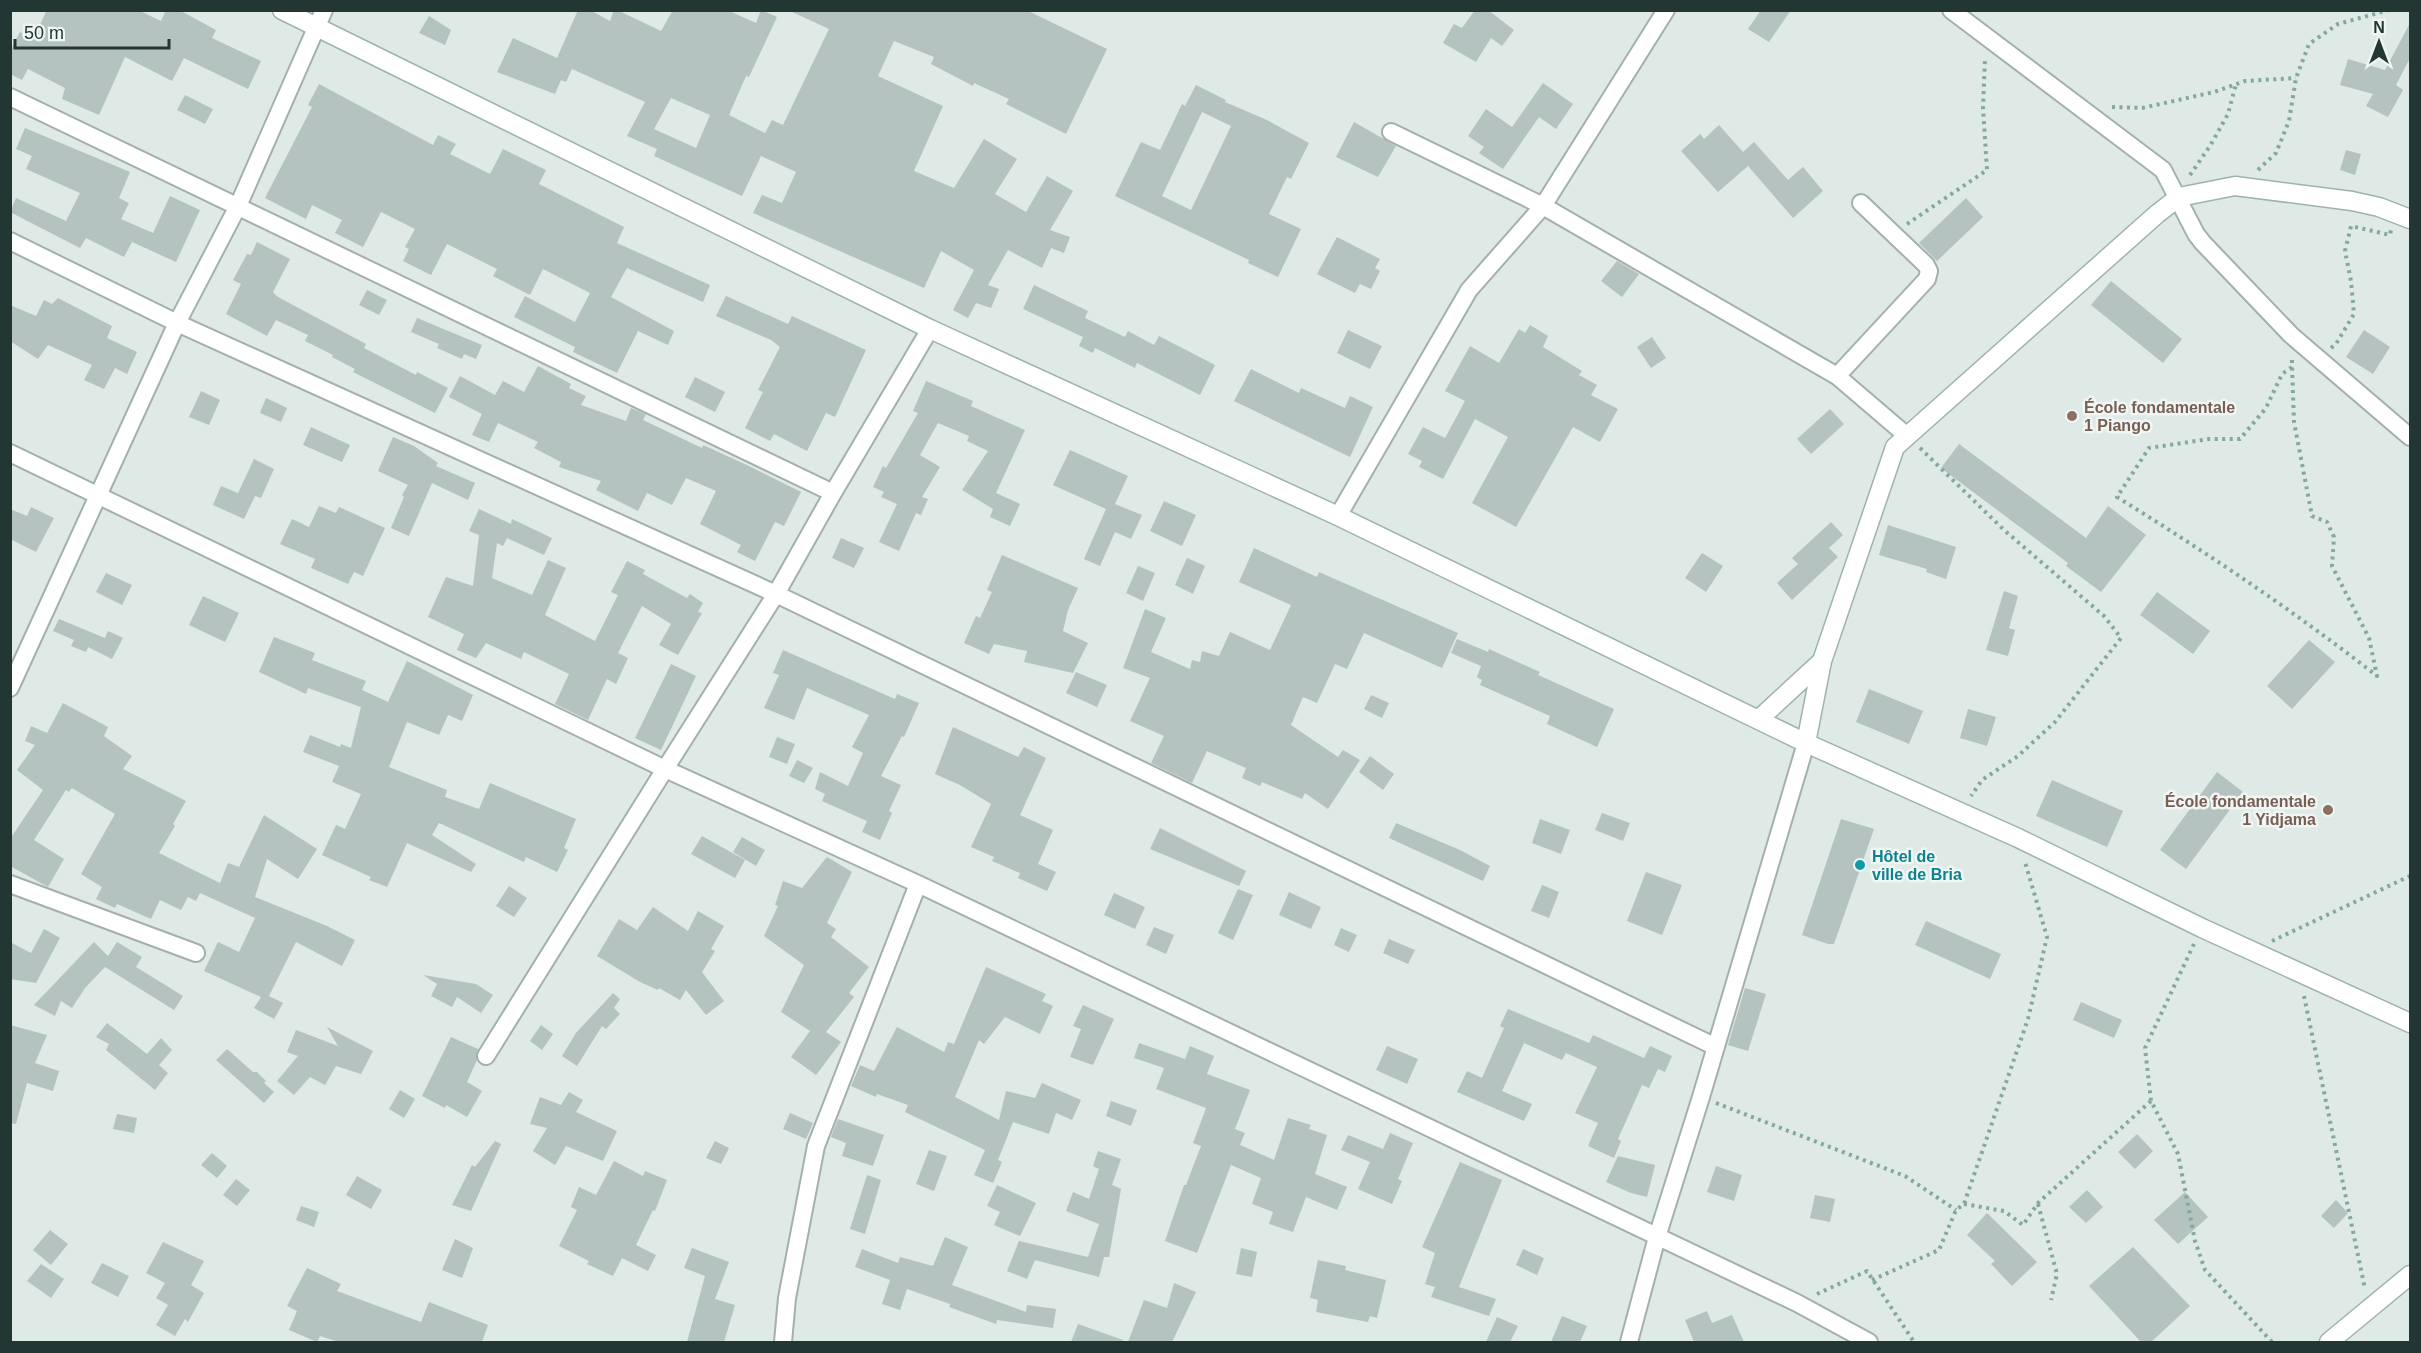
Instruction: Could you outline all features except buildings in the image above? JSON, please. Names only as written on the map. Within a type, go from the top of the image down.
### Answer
[{"type":"main road","points":[[282,10],[930,329],[1338,516],[1806,743],[2018,838],[2202,928],[2410,1023]]},
{"type":"main road","points":[[1806,743],[1822,661],[1891,457],[1895,447],[1906,435],[2179,197],[2235,186],[2352,201],[2403,216]]},
{"type":"main road","points":[[1758,720],[1822,661]]},
{"type":"main road","points":[[2329,1342],[2410,1275]]},
{"type":"street","points":[[10,688],[16,661],[177,323],[238,206],[324,10]]},
{"type":"street","points":[[1338,516],[1469,290],[1543,206],[1666,10]]},
{"type":"street","points":[[1951,10],[2163,170],[2179,197],[2196,234],[2314,357],[2410,437]]},
{"type":"street","points":[[10,97],[833,493]]},
{"type":"street","points":[[1391,132],[1543,206],[1837,376],[1906,435]]},
{"type":"street","points":[[1837,376],[1927,279],[1929,271],[1926,265],[1861,203]]},
{"type":"street","points":[[10,241],[177,323],[776,594],[1716,1047]]},
{"type":"street","points":[[486,1056],[664,769],[776,594],[930,329]]},
{"type":"street","points":[[10,453],[664,769],[918,884],[1797,1303],[1869,1342]]},
{"type":"street","points":[[1629,1342],[1657,1237],[1806,743]]},
{"type":"street","points":[[10,884],[196,953]]},
{"type":"street","points":[[783,1342],[787,1298],[816,1146],[918,884]]},
{"type":"path","points":[[2235,186],[2249,178],[2276,153],[2289,121],[2296,78],[2309,44],[2338,24],[2389,10]]},
{"type":"path","points":[[1893,234],[1987,170],[1983,108],[1986,36]]},
{"type":"path","points":[[2088,113],[2110,107],[2142,108],[2214,92],[2245,81],[2296,78]]},
{"type":"path","points":[[2179,197],[2228,114],[2236,84]]},
{"type":"path","points":[[2314,357],[2336,345],[2354,314],[2345,252],[2351,226],[2390,235],[2403,216]]},
{"type":"path","points":[[2291,335],[2294,422],[2312,516],[2327,522],[2334,537],[2332,566],[2369,638],[2377,676],[2299,616],[2194,545],[2117,497],[2149,448],[2209,439],[2240,439],[2266,408],[2282,374],[2292,367]]},
{"type":"path","points":[[1906,435],[2004,530],[2104,616],[2121,638],[2055,722],[2018,756],[1982,780],[1959,813]]},
{"type":"path","points":[[1872,1280],[1939,1250],[1956,1210],[1964,1204],[2028,1018],[2047,937],[2018,838]]},
{"type":"path","points":[[2253,950],[2410,876]]},
{"type":"path","points":[[2202,928],[2145,1048],[2151,1101],[2178,1154],[2195,1241],[2205,1270],[2272,1342]]},
{"type":"path","points":[[2300,974],[2369,1310]]},
{"type":"path","points":[[1701,1097],[1905,1176],[1956,1210]]},
{"type":"path","points":[[1964,1204],[2004,1211],[2023,1226],[2038,1203],[2151,1101]]},
{"type":"path","points":[[2038,1203],[2057,1274],[2051,1300]]},
{"type":"path","points":[[1797,1303],[1867,1271],[1914,1342]]},
{"type":"place","name":"École fondamentale 1 Piango","points":[[2072,416]]},
{"type":"place","name":"École fondamentale 1 Yidjama","points":[[2328,810]]},
{"type":"place","name":"Hôtel de ville de Bria","points":[[1860,865]]}]
